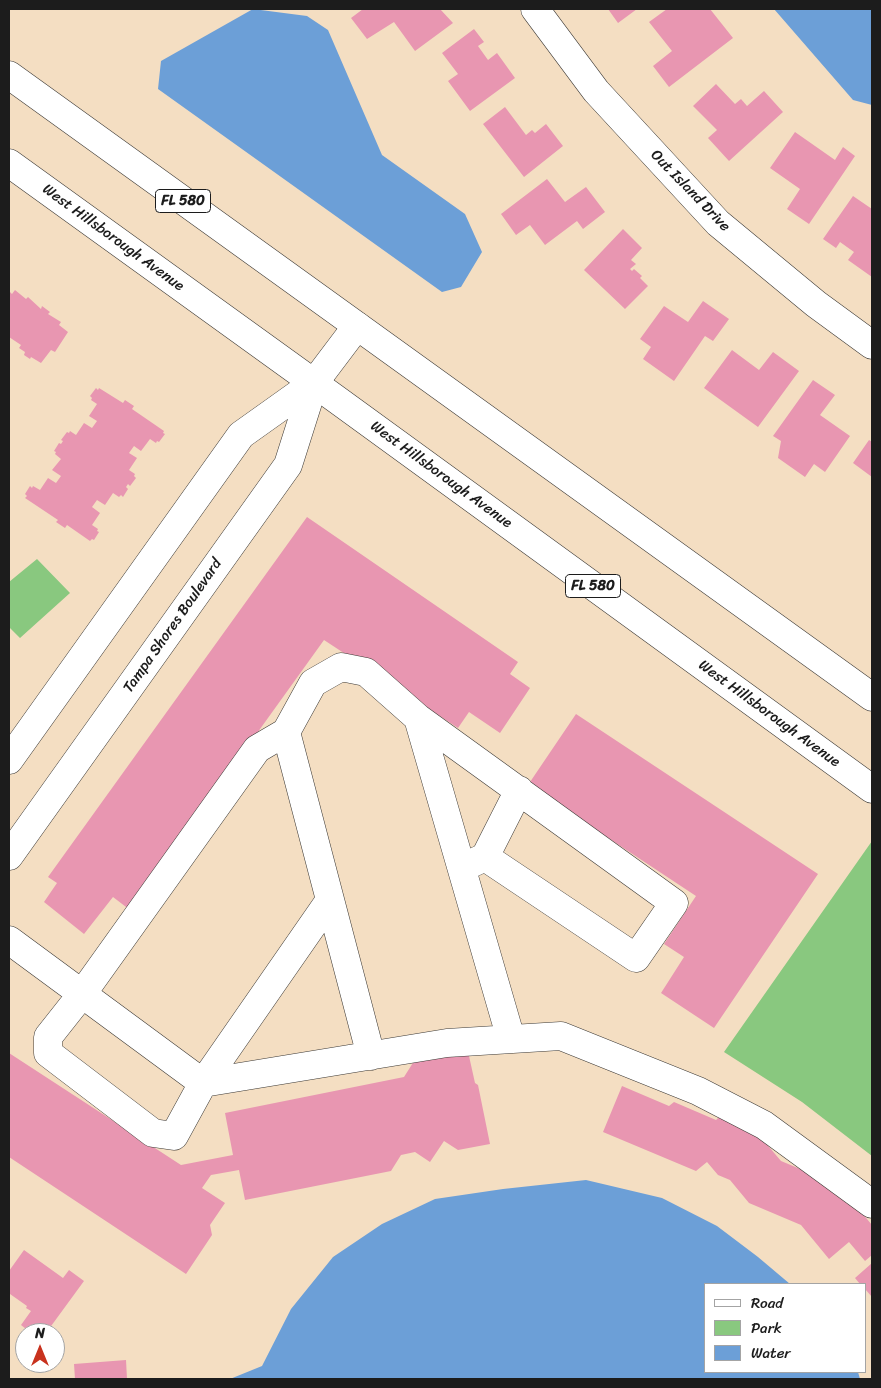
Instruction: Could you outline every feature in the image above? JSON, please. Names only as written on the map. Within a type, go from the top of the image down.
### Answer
[{"type":"main road","name":"Out Island Drive","points":[[536,9],[596,91],[718,223],[816,304],[872,345]]},
{"type":"main road","name":"FL 580","points":[[9,76],[872,697]]},
{"type":"main road","name":"West Hillsborough Avenue","points":[[9,163],[872,789]]},
{"type":"main road","name":"Tampa Shores Boulevard","points":[[9,760],[241,435],[314,383],[356,326]]},
{"type":"main road","name":"Tampa Shores Boulevard","points":[[9,856],[288,465],[314,383]]},
{"type":"main road","points":[[330,900],[203,1083],[174,1136],[153,1133],[48,1053],[48,1037],[82,994],[257,749],[286,732],[313,683],[341,667],[366,672],[418,718],[674,903],[636,958],[473,863]]},
{"type":"main road","points":[[418,718],[473,863],[511,1039]]},
{"type":"main road","points":[[286,732],[371,1056]]},
{"type":"main road","points":[[473,863],[519,790]]},
{"type":"main road","points":[[9,940],[203,1083],[447,1043],[561,1036],[698,1091],[764,1125],[872,1204]]},
{"type":"green space","points":[[37,559],[70,593],[20,638],[9,627],[9,582]]},
{"type":"green space","points":[[872,841],[872,1156],[802,1102],[724,1052]]},
{"type":"water","points":[[253,9],[307,16],[328,30],[382,155],[465,214],[482,252],[461,287],[442,292],[158,89],[161,61]]},
{"type":"water","points":[[774,9],[872,9],[872,105],[853,100]]},
{"type":"water","points":[[586,1180],[662,1198],[717,1226],[789,1283],[704,1283],[704,1373],[858,1373],[860,1379],[230,1379],[262,1366],[291,1309],[333,1257],[382,1224],[435,1199]]},
{"type":"building","points":[[363,9],[440,9],[453,23],[415,51],[394,22],[367,39],[351,18]]},
{"type":"building","points":[[608,9],[637,9],[618,23]]},
{"type":"building","points":[[667,9],[710,9],[733,38],[669,87],[653,66],[672,51],[649,22]]},
{"type":"building","points":[[474,29],[484,42],[478,46],[488,60],[497,53],[515,78],[470,111],[448,81],[458,74],[442,53]]},
{"type":"building","points":[[716,84],[735,104],[741,99],[747,106],[764,91],[783,112],[729,161],[708,138],[717,130],[693,106]]},
{"type":"building","points":[[505,107],[526,135],[532,130],[535,133],[546,124],[563,146],[524,177],[483,124]]},
{"type":"building","points":[[795,132],[835,160],[843,147],[855,156],[809,224],[787,209],[800,189],[770,168]]},
{"type":"building","points":[[547,179],[565,202],[586,187],[605,212],[583,229],[577,221],[545,245],[530,225],[516,235],[501,214]]},
{"type":"building","points":[[853,196],[872,209],[872,277],[848,260],[854,252],[840,242],[836,248],[823,239]]},
{"type":"building","points":[[623,229],[642,248],[631,260],[636,264],[630,269],[632,271],[634,269],[642,276],[640,278],[648,286],[625,309],[584,270]]},
{"type":"building","points":[[15,290],[26,299],[28,297],[41,309],[42,306],[50,312],[48,314],[61,322],[59,325],[68,332],[55,352],[51,350],[41,363],[24,355],[25,352],[19,348],[21,345],[9,337],[9,291],[12,294]]},
{"type":"building","points":[[703,301],[729,319],[713,341],[705,336],[674,381],[643,359],[651,347],[640,339],[664,306],[688,322]]},
{"type":"building","points":[[732,350],[759,370],[773,352],[799,371],[758,427],[704,388]]},
{"type":"building","points":[[813,380],[835,395],[820,415],[850,436],[825,472],[814,464],[805,477],[778,458],[781,441],[773,436]]},
{"type":"building","points":[[96,388],[123,403],[125,400],[134,406],[132,409],[164,431],[163,433],[165,434],[159,442],[157,441],[156,443],[150,439],[141,451],[134,446],[129,453],[137,458],[129,470],[135,474],[136,478],[130,486],[128,484],[126,487],[128,489],[123,497],[113,493],[105,505],[97,500],[92,507],[100,513],[92,525],[99,532],[94,540],[90,541],[67,525],[65,528],[56,522],[58,520],[25,498],[27,496],[25,494],[30,486],[40,490],[48,478],[56,483],[61,476],[52,470],[61,459],[54,451],[59,443],[61,444],[63,441],[61,440],[67,432],[69,433],[70,431],[76,435],[84,423],[92,428],[97,421],[89,416],[97,404],[91,400],[90,396]]},
{"type":"building","points":[[869,440],[872,442],[872,477],[853,463]]},
{"type":"building","points":[[307,517],[518,662],[510,674],[530,688],[500,733],[469,712],[458,728],[324,640],[130,910],[113,897],[84,934],[44,902],[57,883],[48,877]]},
{"type":"building","points":[[576,714],[818,874],[714,1028],[661,993],[684,957],[664,944],[696,896],[528,785]]},
{"type":"building","points":[[467,1047],[475,1083],[478,1085],[490,1144],[458,1150],[444,1141],[430,1162],[415,1152],[401,1155],[391,1171],[245,1200],[239,1170],[211,1175],[202,1188],[225,1203],[210,1225],[212,1235],[186,1274],[9,1157],[9,1053],[181,1165],[233,1155],[225,1113],[404,1077],[416,1058]]},
{"type":"building","points":[[622,1086],[669,1106],[674,1102],[716,1120],[719,1117],[758,1134],[781,1161],[817,1176],[847,1195],[872,1225],[872,1255],[865,1261],[849,1242],[829,1259],[801,1225],[749,1203],[730,1180],[718,1175],[707,1162],[696,1171],[603,1132]]},
{"type":"building","points":[[24,1250],[63,1278],[69,1270],[84,1281],[53,1323],[22,1323],[31,1311],[10,1294],[9,1296],[9,1271]]},
{"type":"building","points":[[872,1263],[872,1297],[866,1290],[866,1283],[859,1283],[855,1278]]},
{"type":"building","points":[[126,1360],[127,1379],[75,1379],[74,1364]]}]
